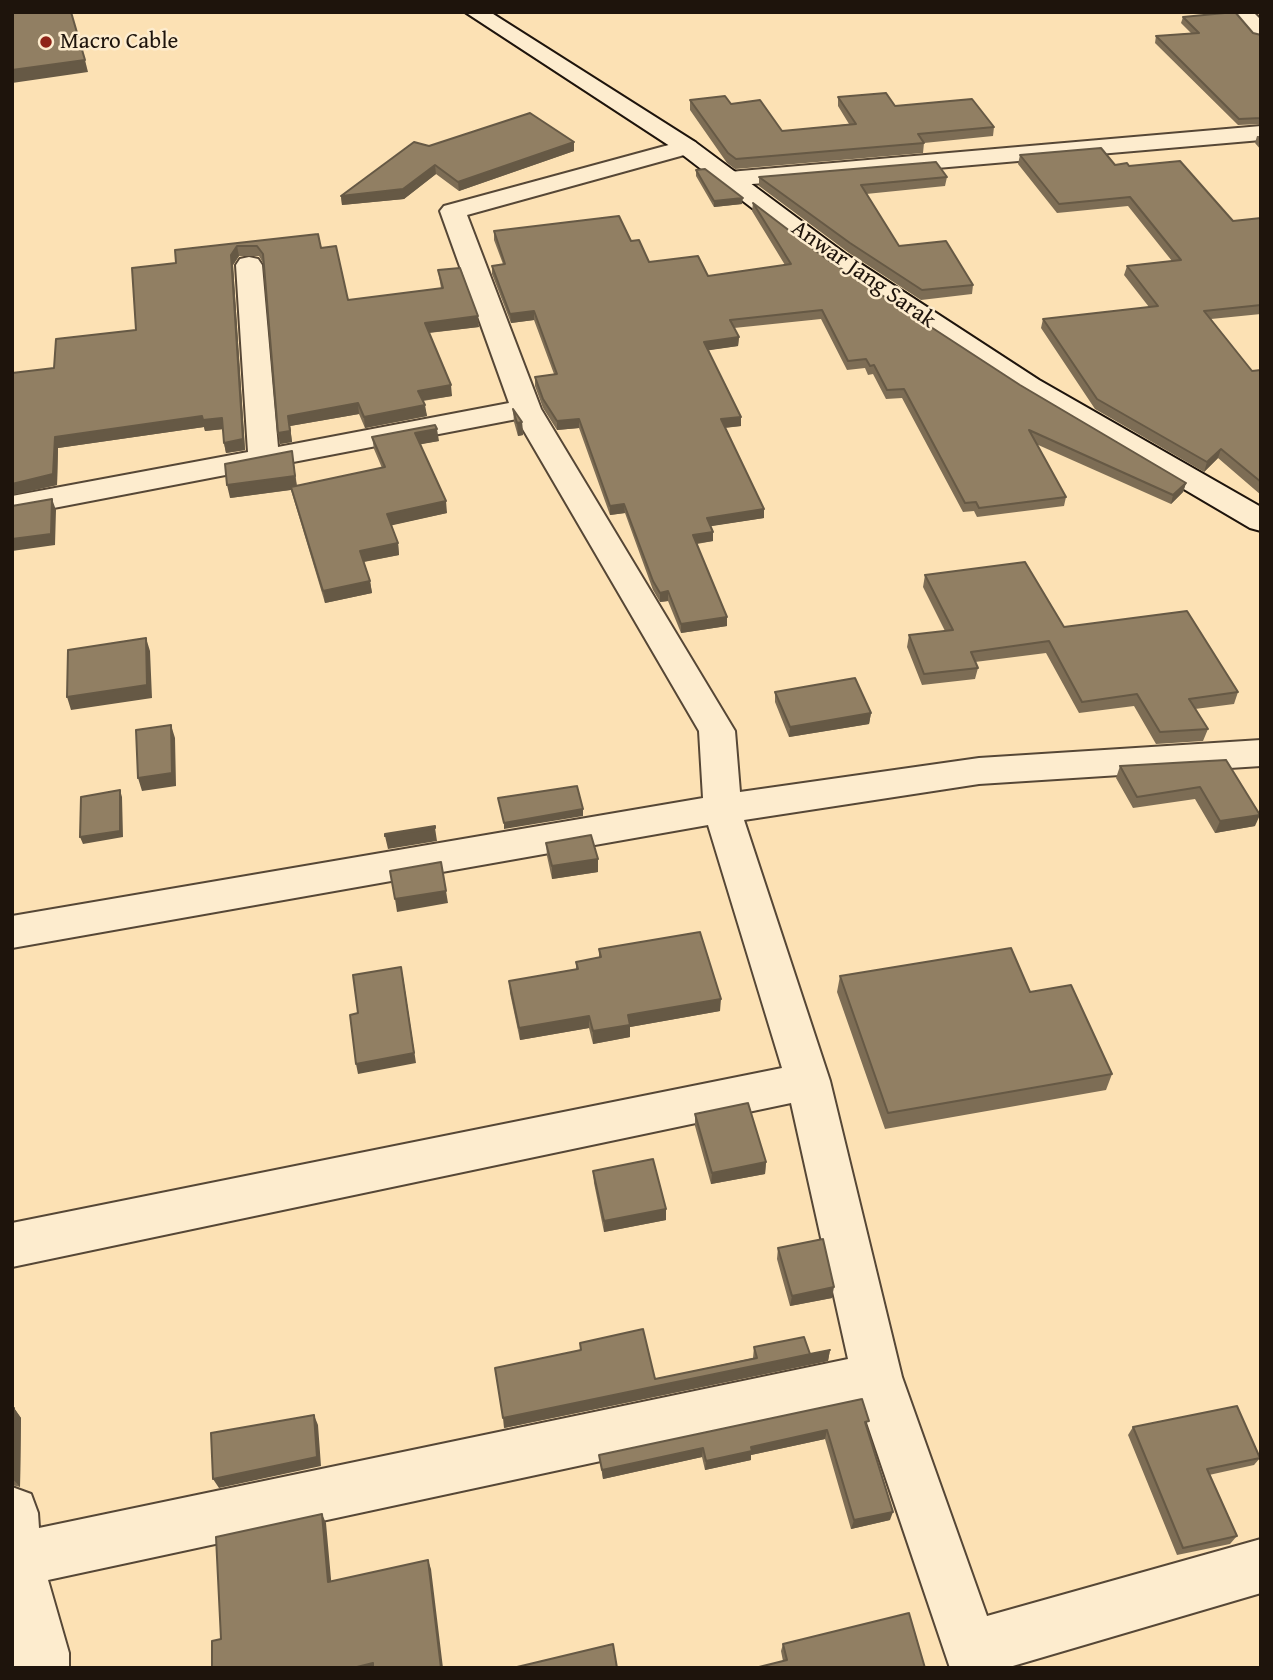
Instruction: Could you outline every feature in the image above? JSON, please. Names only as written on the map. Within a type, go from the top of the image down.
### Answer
[{"type":"street","name":"Anwar Jang Sarak","points":[[475,12],[687,147],[838,261],[1029,386],[1261,521]]},
{"type":"street","points":[[1242,13],[1261,33]]},
{"type":"street","points":[[729,179],[1261,133]]},
{"type":"street","points":[[687,147],[453,211],[526,409],[717,731],[722,809],[808,1081],[877,1377],[975,1658],[1261,1566]]},
{"type":"street","points":[[249,265],[264,458]]},
{"type":"street","points":[[12,506],[526,409]]},
{"type":"street","points":[[12,932],[722,809],[979,771],[1261,753]]},
{"type":"street","points":[[12,1245],[808,1081]]},
{"type":"street","points":[[41,1668],[41,1653],[13,1545],[877,1377]]},
{"type":"building","name":"Macro Cable","points":[[12,12],[71,12],[85,60],[12,70]]},
{"type":"building","points":[[1235,12],[1253,33],[1261,35],[1261,118],[1239,119],[1156,36],[1199,33],[1183,17]]},
{"type":"building","points":[[886,93],[895,106],[972,99],[994,127],[918,134],[924,143],[736,159],[728,153],[690,100],[725,96],[731,104],[760,100],[782,131],[856,124],[838,97]]},
{"type":"building","points":[[530,113],[574,142],[458,182],[435,165],[403,189],[341,196],[414,142],[429,146]]},
{"type":"building","points":[[1101,148],[1115,165],[1180,161],[1233,221],[1261,218],[1261,305],[1204,311],[1252,371],[1261,370],[1261,482],[1221,449],[1207,462],[1097,399],[1043,319],[1158,306],[1127,266],[1181,260],[1130,197],[1059,204],[1020,155]]},
{"type":"building","points":[[936,162],[947,177],[861,185],[899,246],[946,241],[973,285],[922,290],[850,243],[759,177]]},
{"type":"building","points":[[705,169],[743,198],[714,201],[696,170]]},
{"type":"building","points":[[753,203],[828,260],[1020,385],[1186,483],[1173,495],[1029,430],[1066,497],[979,508],[976,502],[965,503],[904,389],[887,390],[874,365],[870,366],[866,359],[848,361],[822,310],[730,320],[739,337],[704,342],[741,417],[721,419],[764,509],[707,518],[713,532],[693,535],[727,617],[681,624],[668,591],[660,593],[653,581],[624,504],[610,506],[579,419],[557,421],[543,399],[535,377],[557,374],[534,311],[510,314],[492,266],[505,264],[494,231],[619,216],[631,241],[639,240],[649,262],[698,256],[708,276],[791,264]]},
{"type":"building","points":[[318,234],[321,248],[336,246],[348,300],[443,288],[438,270],[460,268],[478,316],[425,323],[451,385],[418,391],[425,405],[364,417],[358,403],[288,416],[290,431],[278,433],[263,254],[257,246],[237,246],[231,255],[243,439],[224,443],[222,418],[203,420],[202,416],[55,437],[53,474],[12,484],[12,373],[54,368],[56,339],[136,330],[132,268],[176,263],[175,250]]},
{"type":"building","points":[[513,409],[522,422],[517,423]]},
{"type":"building","points":[[435,425],[437,429],[415,433],[446,501],[387,514],[398,543],[360,551],[370,581],[323,591],[291,487],[385,467],[372,437]]},
{"type":"building","points":[[292,451],[295,476],[227,485],[225,464]]},
{"type":"building","points":[[52,499],[51,534],[12,539],[12,506]]},
{"type":"building","points":[[1025,562],[1064,627],[1187,611],[1238,692],[1189,699],[1208,729],[1160,732],[1137,694],[1082,702],[1049,641],[971,652],[978,668],[924,674],[909,635],[953,630],[925,575]]},
{"type":"building","points":[[146,638],[147,685],[67,697],[68,650]]},
{"type":"building","points":[[855,678],[871,713],[790,727],[775,692]]},
{"type":"building","points":[[171,725],[172,773],[138,778],[136,730]]},
{"type":"building","points":[[1226,760],[1260,815],[1220,821],[1200,787],[1137,797],[1120,766]]},
{"type":"building","points":[[577,786],[583,809],[504,823],[498,798]]},
{"type":"building","points":[[120,790],[120,831],[80,837],[81,797]]},
{"type":"building","points":[[435,828],[385,836],[385,834]]},
{"type":"building","points":[[591,835],[598,859],[552,866],[546,843]]},
{"type":"building","points":[[441,862],[446,891],[395,899],[390,871]]},
{"type":"building","points":[[700,932],[721,999],[628,1015],[630,1025],[593,1031],[589,1016],[519,1028],[509,981],[578,969],[576,962],[601,957],[599,949]]},
{"type":"building","points":[[1011,948],[1030,992],[1071,985],[1112,1074],[888,1113],[840,976]]},
{"type":"building","points":[[401,967],[414,1053],[356,1064],[350,1015],[358,1013],[353,975]]},
{"type":"building","points":[[748,1103],[766,1162],[712,1173],[695,1114]]},
{"type":"building","points":[[653,1159],[666,1209],[604,1221],[593,1171]]},
{"type":"building","points":[[823,1239],[834,1287],[792,1296],[778,1248]]},
{"type":"building","points":[[643,1329],[655,1379],[757,1358],[754,1347],[804,1337],[810,1354],[830,1350],[503,1418],[495,1368],[581,1350],[580,1343]]},
{"type":"building","points":[[862,1399],[869,1421],[865,1422],[893,1512],[854,1520],[827,1430],[751,1447],[752,1451],[706,1461],[703,1448],[602,1470],[599,1455]]},
{"type":"building","points":[[1237,1406],[1260,1458],[1207,1469],[1237,1536],[1183,1548],[1133,1427]]},
{"type":"building","points":[[12,1408],[14,1408],[12,1478]]},
{"type":"building","points":[[314,1415],[317,1457],[213,1479],[211,1433]]},
{"type":"building","points":[[322,1514],[328,1582],[428,1560],[441,1668],[373,1668],[373,1663],[353,1668],[212,1668],[212,1641],[221,1639],[216,1537]]},
{"type":"building","points":[[909,1613],[925,1668],[755,1668],[787,1660],[783,1644]]},
{"type":"building","points":[[613,1644],[617,1668],[517,1668],[517,1667]]},
{"type":"place","name":"Macro Cable","points":[[46,42]]}]
